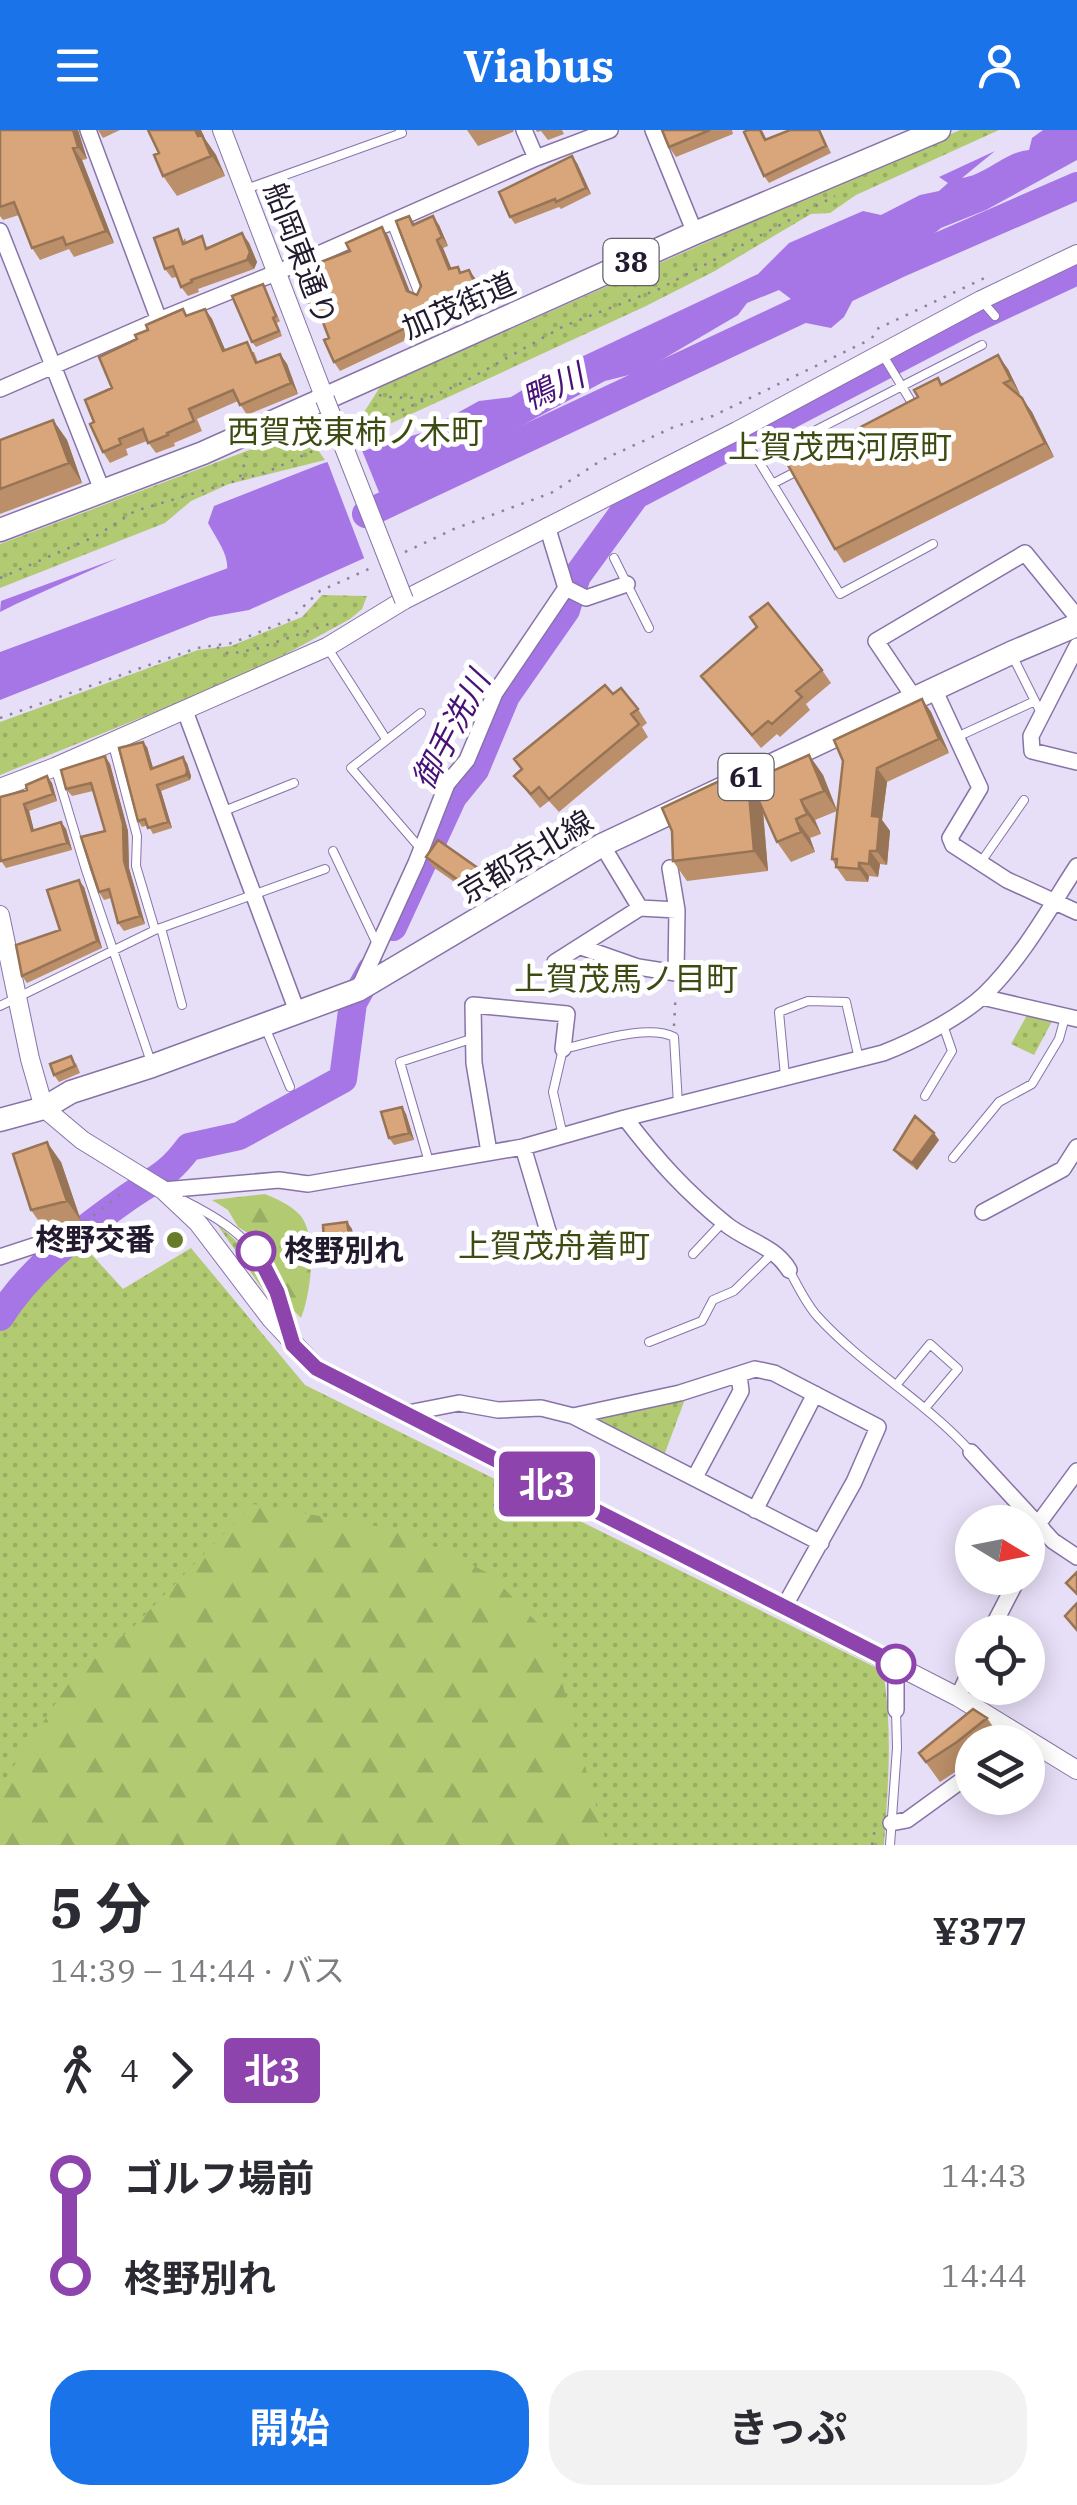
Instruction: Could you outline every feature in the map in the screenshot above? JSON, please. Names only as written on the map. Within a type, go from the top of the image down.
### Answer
[{"type":"main road","name":"加茂街道","points":[[0,530],[203,453],[940,130]]},
{"type":"main road","name":"京都京北線","points":[[0,1120],[44,1108],[71,1092],[358,990],[602,845],[1011,653],[1077,626]]},
{"type":"street","points":[[88,130],[158,320]]},
{"type":"street","name":"船岡東通り","points":[[222,130],[404,600]]},
{"type":"street","points":[[524,130],[536,158]]},
{"type":"street","points":[[0,389],[536,158],[610,130]]},
{"type":"street","points":[[654,130],[696,234]]},
{"type":"street","points":[[0,231],[102,490]]},
{"type":"street","points":[[0,788],[326,647],[404,600],[1077,254]]},
{"type":"street","points":[[547,526],[566,588],[586,598],[626,584]]},
{"type":"street","points":[[1077,617],[1026,553],[876,641],[956,737],[980,788],[950,838],[952,846],[1077,912]]},
{"type":"street","points":[[358,990],[447,784],[467,760],[496,693],[566,588]]},
{"type":"street","points":[[1077,646],[1070,679],[1038,708],[1031,736],[1032,751],[1077,762]]},
{"type":"street","points":[[185,711],[298,1014]]},
{"type":"street","points":[[602,845],[640,908]]},
{"type":"street","points":[[164,1190],[279,1180],[308,1184],[524,1147],[909,1043],[982,997],[1008,969],[1077,866]]},
{"type":"street","points":[[581,947],[638,967],[676,972],[677,910],[670,868]]},
{"type":"street","points":[[555,962],[640,908],[677,910]]},
{"type":"street","points":[[0,915],[44,1108],[82,1140],[164,1190],[198,1223],[293,1345],[316,1368],[955,1695]]},
{"type":"street","points":[[982,997],[1071,1017]]},
{"type":"street","points":[[488,1152],[473,1005],[567,1014],[563,1049]]},
{"type":"street","points":[[625,1118],[672,1178],[724,1222],[780,1256],[789,1270]]},
{"type":"street","points":[[524,1147],[554,1251],[591,1246]]},
{"type":"street","points":[[983,1212],[1063,1169],[1077,1147]]},
{"type":"street","points":[[0,1257],[73,1232]]},
{"type":"street","points":[[573,1416],[756,1370],[774,1373],[878,1428],[854,1482],[784,1607]]},
{"type":"street","points":[[695,1477],[741,1391],[740,1375]]},
{"type":"street","points":[[754,1510],[815,1394]]},
{"type":"street","points":[[408,1413],[459,1403],[498,1410],[541,1408],[573,1416],[821,1543]]},
{"type":"street","points":[[971,1452],[1020,1505]]},
{"type":"street","points":[[1045,1519],[1075,1476]]},
{"type":"street","points":[[1045,1532],[1077,1557]]},
{"type":"street","points":[[896,1664],[896,1710]]},
{"type":"street","points":[[968,1705],[994,1725]]},
{"type":"street","points":[[1045,1754],[1077,1770]]},
{"type":"street","points":[[890,1823],[907,1820],[955,1785]]},
{"type":"lane","points":[[246,189],[402,133],[400,130]]},
{"type":"lane","points":[[391,222],[420,297]]},
{"type":"lane","points":[[981,300],[995,316]]},
{"type":"lane","points":[[758,460],[982,346]]},
{"type":"lane","points":[[881,352],[915,409],[898,418]]},
{"type":"lane","points":[[737,432],[774,483],[840,594],[934,544]]},
{"type":"lane","points":[[774,483],[810,464]]},
{"type":"lane","points":[[614,558],[648,628]]},
{"type":"lane","points":[[326,647],[386,739]]},
{"type":"lane","points":[[956,737],[1038,708],[1011,653]]},
{"type":"lane","points":[[421,713],[350,768],[421,850]]},
{"type":"lane","points":[[112,741],[137,836],[136,866],[182,1004]]},
{"type":"lane","points":[[55,767],[152,1066]]},
{"type":"lane","points":[[222,812],[294,783]]},
{"type":"lane","points":[[980,864],[1024,800]]},
{"type":"lane","points":[[333,852],[377,944]]},
{"type":"lane","points":[[0,1006],[158,929],[325,869]]},
{"type":"lane","points":[[785,1076],[779,1012],[808,1001],[846,1002],[858,1058]]},
{"type":"lane","points":[[952,1158],[999,1102],[1032,1084],[1071,1017]]},
{"type":"lane","points":[[925,1096],[952,1050],[942,1022]]},
{"type":"lane","points":[[265,1026],[290,1087]]},
{"type":"lane","points":[[563,1136],[553,1092],[563,1049],[664,1032],[674,1037],[678,1104]]},
{"type":"lane","points":[[430,1162],[400,1062],[474,1038]]},
{"type":"lane","points":[[164,1190],[242,1234],[277,1292],[293,1345]]},
{"type":"lane","points":[[693,1254],[724,1222]]},
{"type":"lane","points":[[649,1342],[702,1321],[713,1300],[734,1291],[774,1252]]},
{"type":"lane","points":[[789,1270],[816,1315],[872,1368],[926,1408],[971,1452]]},
{"type":"lane","points":[[897,1384],[930,1344],[958,1369],[926,1408]]},
{"type":"lane","points":[[890,1845],[896,1710]]},
{"type":"path","points":[[340,439],[424,400],[564,326],[659,289],[830,202],[850,168]]},
{"type":"path","points":[[404,552],[551,493],[602,460],[676,426],[713,416],[874,338],[877,329],[966,284],[1002,271]]},
{"type":"path","points":[[377,395],[394,400],[413,396],[424,400]]},
{"type":"path","points":[[0,578],[96,536],[135,510],[269,471],[322,447]]},
{"type":"path","points":[[0,718],[197,648],[232,643],[288,620],[320,591],[370,568]]},
{"type":"path","points":[[215,645],[228,654],[256,649],[336,622],[347,636]]},
{"type":"path","points":[[674,1037],[676,972]]},
{"type":"path","points":[[73,1232],[142,1177]]},
{"type":"green space","points":[[960,130],[999,130],[856,195],[830,213],[811,214],[644,307],[357,439],[359,420],[380,387]]},
{"type":"green space","points":[[292,434],[295,442],[313,443],[325,460],[229,484],[191,501],[165,523],[0,588],[0,544]]},
{"type":"green space","points":[[322,595],[367,596],[362,609],[350,619],[288,653],[207,691],[0,775],[0,722],[198,650],[231,646],[302,617]]},
{"type":"green space","points":[[1031,1008],[1056,1014],[1034,1055],[1011,1044]]},
{"type":"green space","points":[[265,1194],[296,1211],[306,1224],[311,1250],[310,1280],[301,1318],[284,1301],[282,1284],[273,1277],[254,1237],[238,1227],[228,1210],[212,1200]]},
{"type":"green space","points":[[216,1223],[254,1257],[278,1311]]},
{"type":"green space","points":[[82,1244],[123,1289],[191,1248],[305,1385],[883,1671],[889,1736],[884,1845],[0,1845],[0,1326],[24,1291]]},
{"type":"green space","points":[[688,1391],[662,1461],[581,1420]]},
{"type":"green space","points":[[253,1504],[403,1531],[490,1574],[549,1635],[607,1845],[0,1845],[0,1787],[73,1677],[131,1629]]},
{"type":"water","points":[[1043,130],[1077,130],[1077,160],[986,210],[941,228],[925,241],[902,248],[855,296],[844,317],[831,328],[806,323],[791,299],[779,290],[747,303],[738,315],[641,372],[605,381],[415,483],[381,510],[369,556],[249,610],[210,617],[0,700],[0,678],[162,621],[223,589],[227,562],[208,523],[214,506],[321,464],[421,433],[479,401],[511,397],[562,366],[758,274],[789,243],[863,211],[881,215],[920,195],[939,191],[948,183],[939,177],[995,151],[962,178],[979,173],[1029,150],[1032,138]]},
{"type":"water","points":[[118,558],[16,604],[0,612],[1,601]]},
{"type":"pier","points":[[361,448],[387,512],[374,558],[366,563],[326,458]]},
{"type":"building","points":[[0,130],[73,130],[78,147],[73,148],[106,231],[66,245],[63,237],[32,248],[14,202],[0,207]]},
{"type":"building","points":[[148,130],[195,130],[198,136],[202,135],[211,156],[163,176],[154,155],[159,153]]},
{"type":"building","points":[[662,130],[710,130],[669,147]]},
{"type":"building","points":[[760,130],[765,140],[790,130],[819,130],[826,146],[764,176],[744,132]]},
{"type":"building","points":[[572,156],[586,188],[510,217],[499,192]]},
{"type":"building","points":[[409,216],[413,225],[433,216],[442,237],[437,240],[449,269],[458,267],[460,273],[469,270],[479,293],[431,315],[434,322],[418,329],[416,323],[334,362],[314,299],[307,302],[292,267],[308,260],[310,266],[350,251],[346,243],[382,227],[407,291],[417,295],[421,286],[396,221]]},
{"type":"building","points":[[178,229],[183,244],[202,236],[206,249],[242,233],[250,252],[247,260],[181,287],[173,266],[165,269],[154,238]]},
{"type":"building","points":[[263,284],[279,331],[252,342],[232,296]]},
{"type":"building","points":[[183,309],[186,316],[205,309],[223,351],[247,342],[256,363],[280,354],[291,383],[240,405],[233,390],[189,409],[194,421],[168,435],[148,443],[143,429],[119,439],[121,444],[103,452],[90,424],[94,422],[85,400],[112,388],[99,357],[137,339],[135,335],[148,330],[146,325]]},
{"type":"building","points":[[998,355],[1011,380],[1004,383],[1022,398],[1045,443],[835,549],[788,465],[918,397],[914,390],[938,378],[941,385]]},
{"type":"building","points":[[53,420],[69,463],[0,489],[0,440]]},
{"type":"building","points":[[768,603],[822,670],[796,691],[802,697],[772,724],[768,721],[752,735],[701,676],[757,627],[750,617]]},
{"type":"building","points":[[605,685],[613,694],[621,688],[638,709],[631,714],[639,724],[549,799],[539,787],[531,794],[514,776],[522,769],[514,759]]},
{"type":"building","points":[[922,699],[939,739],[877,768],[872,816],[880,817],[877,851],[870,851],[869,864],[859,863],[859,869],[836,867],[837,859],[832,859],[843,761],[834,740]]},
{"type":"building","points":[[143,742],[151,769],[183,757],[187,770],[186,775],[157,785],[168,822],[148,828],[145,819],[138,821],[119,748]]},
{"type":"building","points":[[809,755],[824,791],[801,800],[807,814],[796,819],[801,832],[777,842],[750,781]]},
{"type":"building","points":[[105,756],[123,824],[124,861],[140,916],[118,923],[109,889],[99,892],[81,837],[105,831],[91,783],[66,789],[61,770]]},
{"type":"building","points":[[732,775],[737,786],[748,782],[754,851],[673,861],[672,831],[662,808]]},
{"type":"building","points":[[47,776],[53,794],[24,804],[32,831],[61,822],[67,843],[1,861],[0,797],[27,790],[26,785]]},
{"type":"building","points":[[438,840],[492,878],[472,890],[426,857]]},
{"type":"building","points":[[79,880],[97,941],[22,976],[16,945],[60,930],[47,890]]},
{"type":"building","points":[[71,1056],[75,1066],[54,1075],[50,1064]]},
{"type":"building","points":[[402,1107],[409,1133],[389,1138],[381,1112]]},
{"type":"building","points":[[915,1116],[934,1133],[912,1163],[894,1150]]},
{"type":"building","points":[[47,1142],[67,1201],[31,1210],[13,1154]]},
{"type":"building","points":[[347,1222],[350,1240],[324,1243],[323,1225]]},
{"type":"building","points":[[1077,1572],[1077,1594],[1066,1583]]},
{"type":"building","points":[[1077,1603],[1077,1630],[1065,1616]]},
{"type":"building","points":[[973,1709],[987,1718],[978,1725],[955,1725],[955,1743],[926,1762],[919,1753]]},
{"type":"waterway","name":"鴨川","points":[[366,514],[896,265],[1077,186]]},
{"type":"waterway","name":"御手洗川","points":[[393,927],[453,797],[475,770],[506,696],[566,610],[577,576],[636,495],[968,322],[1077,271]]},
{"type":"waterway","name":"鴨川","points":[[0,667],[258,572]]},
{"type":"waterway","name":"御手洗川","points":[[0,1317],[25,1283],[56,1253],[166,1172],[189,1147],[239,1136],[343,1079],[353,1003],[371,970]]},
{"type":"bus line","name":"北3","points":[[256,1251],[277,1292],[293,1345],[316,1368],[896,1664]]},
{"type":"place","name":"柊野交番","points":[[175,1240]]},
{"type":"place","name":"柊野別れ","points":[[256,1251]]},
{"type":"district","name":"西賀茂東柿ノ木町","points":[[355,432]]},
{"type":"district","name":"上賀茂西河原町","points":[[840,447]]},
{"type":"district","name":"上賀茂馬ノ目町","points":[[626,979]]},
{"type":"district","name":"上賀茂舟着町","points":[[554,1246]]}]
